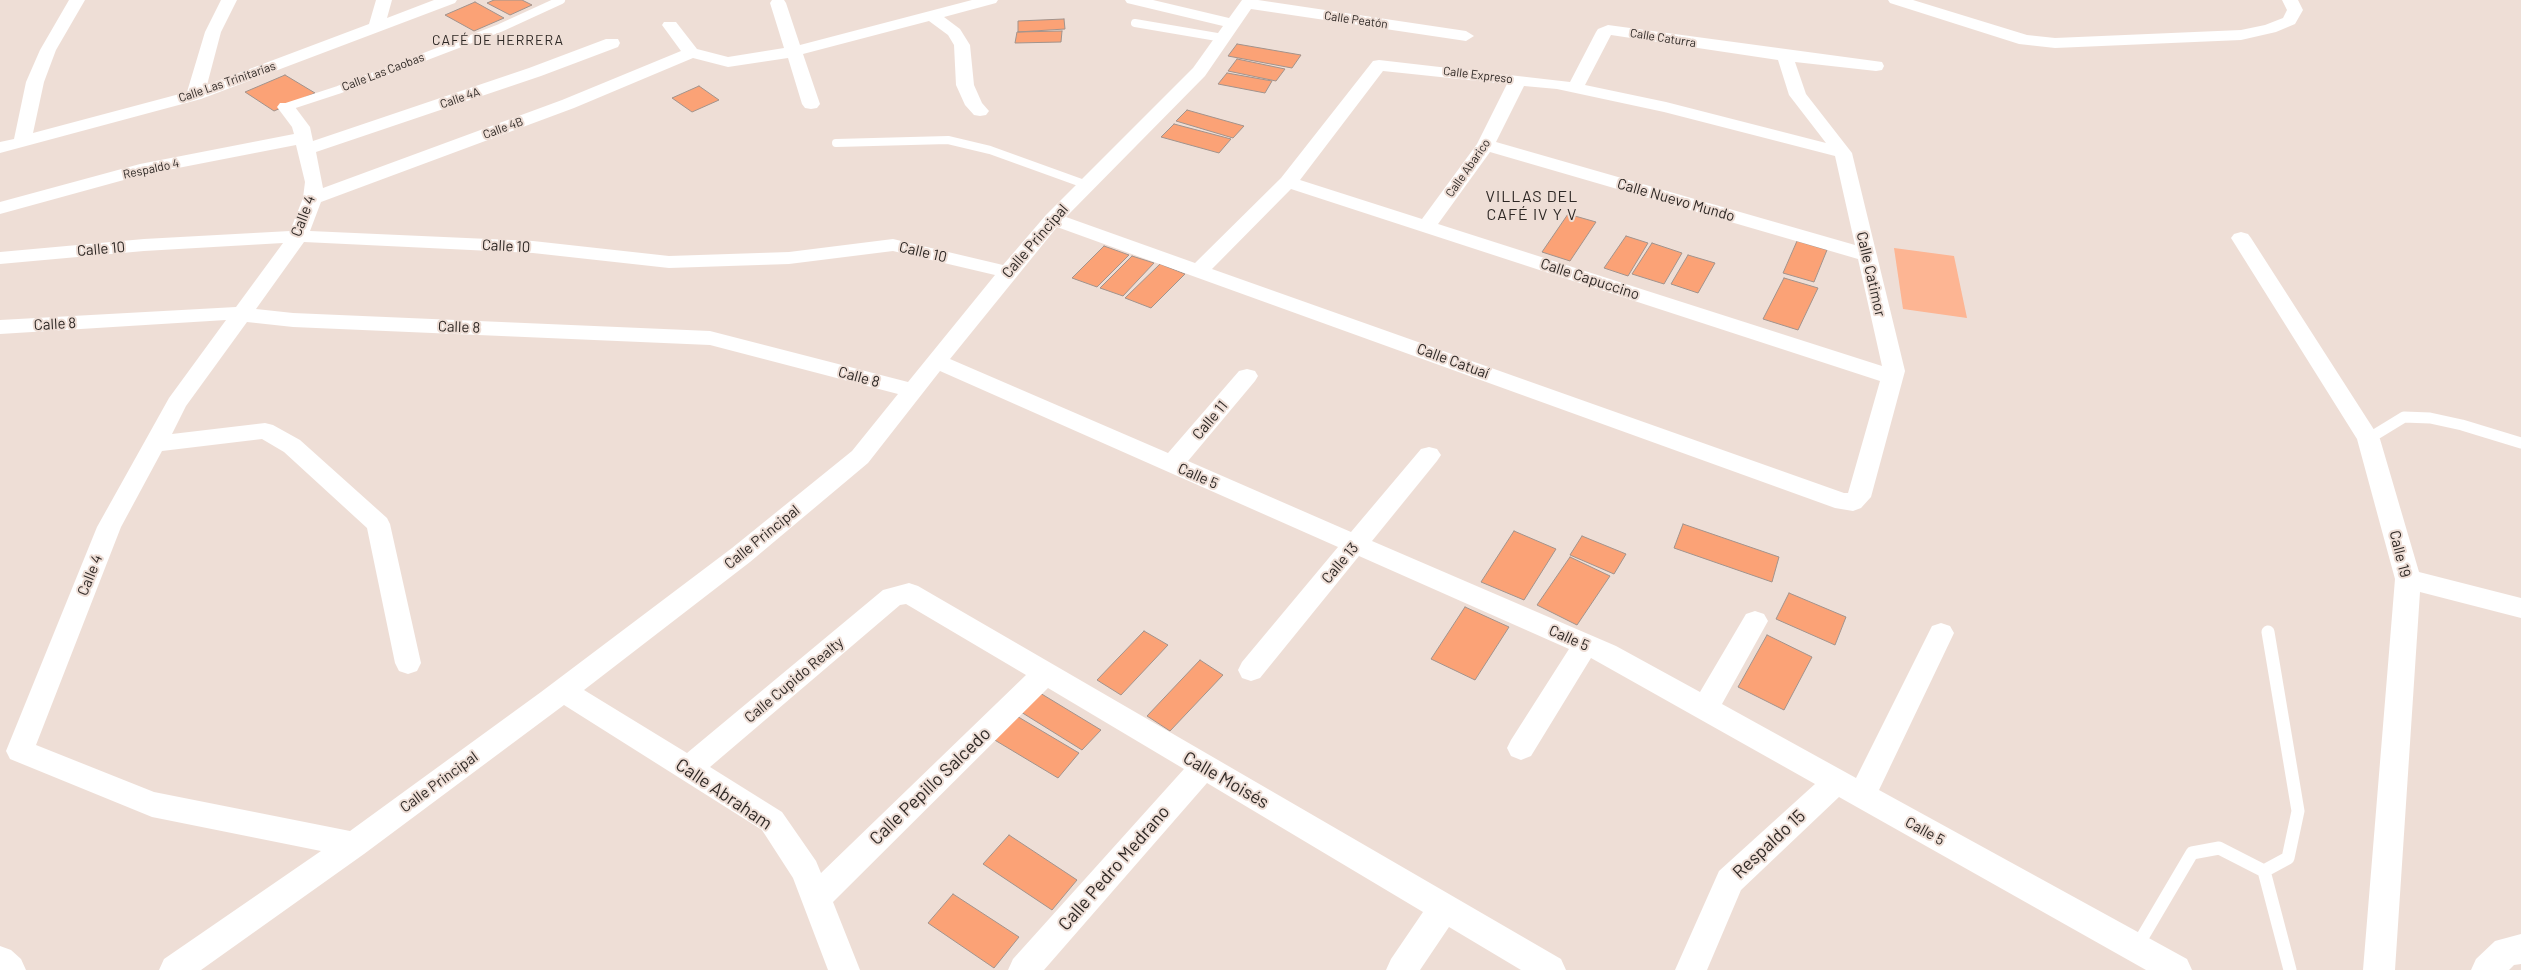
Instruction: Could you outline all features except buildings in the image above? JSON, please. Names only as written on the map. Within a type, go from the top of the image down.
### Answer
[{"type":"street","points":[[22,142],[35,82],[48,50],[77,0]]},
{"type":"street","points":[[195,94],[213,32],[229,0]]},
{"type":"street","points":[[376,28],[384,0]]},
{"type":"street","name":"Calle Las Trinitarias","points":[[0,148],[195,94],[449,0]]},
{"type":"street","points":[[670,25],[691,53],[728,62],[792,52],[990,0]]},
{"type":"street","name":"Calle Peatón","points":[[1133,0],[1239,16],[1466,36]]},
{"type":"street","points":[[1896,0],[2025,40],[2055,43],[2241,35],[2270,29],[2288,21],[2295,10],[2290,0]]},
{"type":"street","points":[[778,3],[792,52],[811,104]]},
{"type":"street","points":[[934,16],[954,32],[962,45],[965,84],[974,105],[980,111]]},
{"type":"street","name":"Calle Principal","points":[[175,970],[354,845],[563,691],[741,555],[860,457],[1008,272],[1053,219],[1199,72],[1239,16]]},
{"type":"street","name":"Calle Caturra","points":[[1575,88],[1604,32],[1608,30],[1785,56]]},
{"type":"street","name":"Calle 4A","points":[[305,143],[535,72],[612,43]]},
{"type":"street","name":"Calle 4B","points":[[313,198],[568,104],[691,53]]},
{"type":"street","points":[[1785,56],[1876,66]]},
{"type":"street","name":"Calle Catimor","points":[[1785,56],[1798,95],[1843,153],[1894,371],[1859,497],[1852,502]]},
{"type":"street","name":"Calle Expreso","points":[[1199,270],[1288,182],[1378,65],[1575,88],[1666,106],[1843,153]]},
{"type":"street","name":"Calle Abarico","points":[[1426,226],[1486,145],[1518,80]]},
{"type":"street","name":"Calle 4","points":[[286,107],[302,127],[314,182],[313,198],[298,236],[177,403],[109,527],[20,751],[152,804],[354,845]]},
{"type":"street","name":"Respaldo 4","points":[[0,208],[140,170],[280,144],[305,143]]},
{"type":"street","name":"Calle Nuevo Mundo","points":[[1486,145],[1867,255]]},
{"type":"street","name":"Calle Capuccino","points":[[1288,182],[1892,377]]},
{"type":"street","name":"Calle Catuaí","points":[[1053,219],[1843,502],[1852,502]]},
{"type":"street","name":"Calle 10","points":[[0,258],[144,245],[298,236],[533,247],[669,262],[789,258],[893,245],[1008,272]]},
{"type":"street","name":"Calle 19","points":[[2241,238],[2368,439],[2408,579],[2379,970]]},
{"type":"street","name":"Calle 8","points":[[0,327],[240,314],[293,320],[710,338],[913,390]]},
{"type":"street","name":"Calle 5","points":[[936,361],[1607,654],[2176,970]]},
{"type":"street","name":"Calle 11","points":[[1172,464],[1247,376]]},
{"type":"street","points":[[154,444],[265,431],[292,446],[378,524],[408,663]]},
{"type":"street","name":"Calle 13","points":[[1251,670],[1429,455]]},
{"type":"street","points":[[2408,579],[2521,608]]},
{"type":"street","name":"Calle Moisés","points":[[902,593],[909,593],[1550,970]]},
{"type":"street","name":"Calle Cupido Realty","points":[[688,770],[892,597],[902,593]]},
{"type":"street","points":[[1705,709],[1755,621]]},
{"type":"street","points":[[1862,796],[1941,633]]},
{"type":"street","points":[[1521,748],[1586,645]]},
{"type":"street","name":"Calle Pepillo Salcedo","points":[[816,898],[1045,674]]},
{"type":"street","name":"Calle Abraham","points":[[563,691],[772,821],[805,871],[844,970]]},
{"type":"street","name":"Calle Pedro Medrano","points":[[1024,970],[1203,767]]},
{"type":"street","name":"Respaldo 15","points":[[1691,970],[1730,881],[1836,782]]},
{"type":"street","points":[[1402,970],[1444,908]]},
{"type":"street","points":[[2487,970],[2506,952],[2521,948]]},
{"type":"street","points":[[0,961],[10,970]]},
{"type":"lane","name":"Calle Las Caobas","points":[[286,107],[338,90],[500,28],[561,0]]},
{"type":"lane","points":[[1135,23],[1239,16]]},
{"type":"lane","points":[[836,143],[948,140],[990,150],[1087,185]]},
{"type":"lane","points":[[2368,439],[2404,417],[2430,418],[2462,425],[2521,443]]},
{"type":"lane","points":[[2264,871],[2288,858],[2298,811],[2268,632]]},
{"type":"lane","points":[[2136,948],[2192,852],[2219,848],[2264,871],[2290,970]]},
{"type":"shaded area","points":[[1894,248],[1954,256],[1967,318],[1903,309]]},
{"type":"district","name":"CAFÉ DE HERRERA","points":[[498,40]]},
{"type":"district","name":"VILLAS DEL CAFÉ IV Y V","points":[[1532,206]]}]
